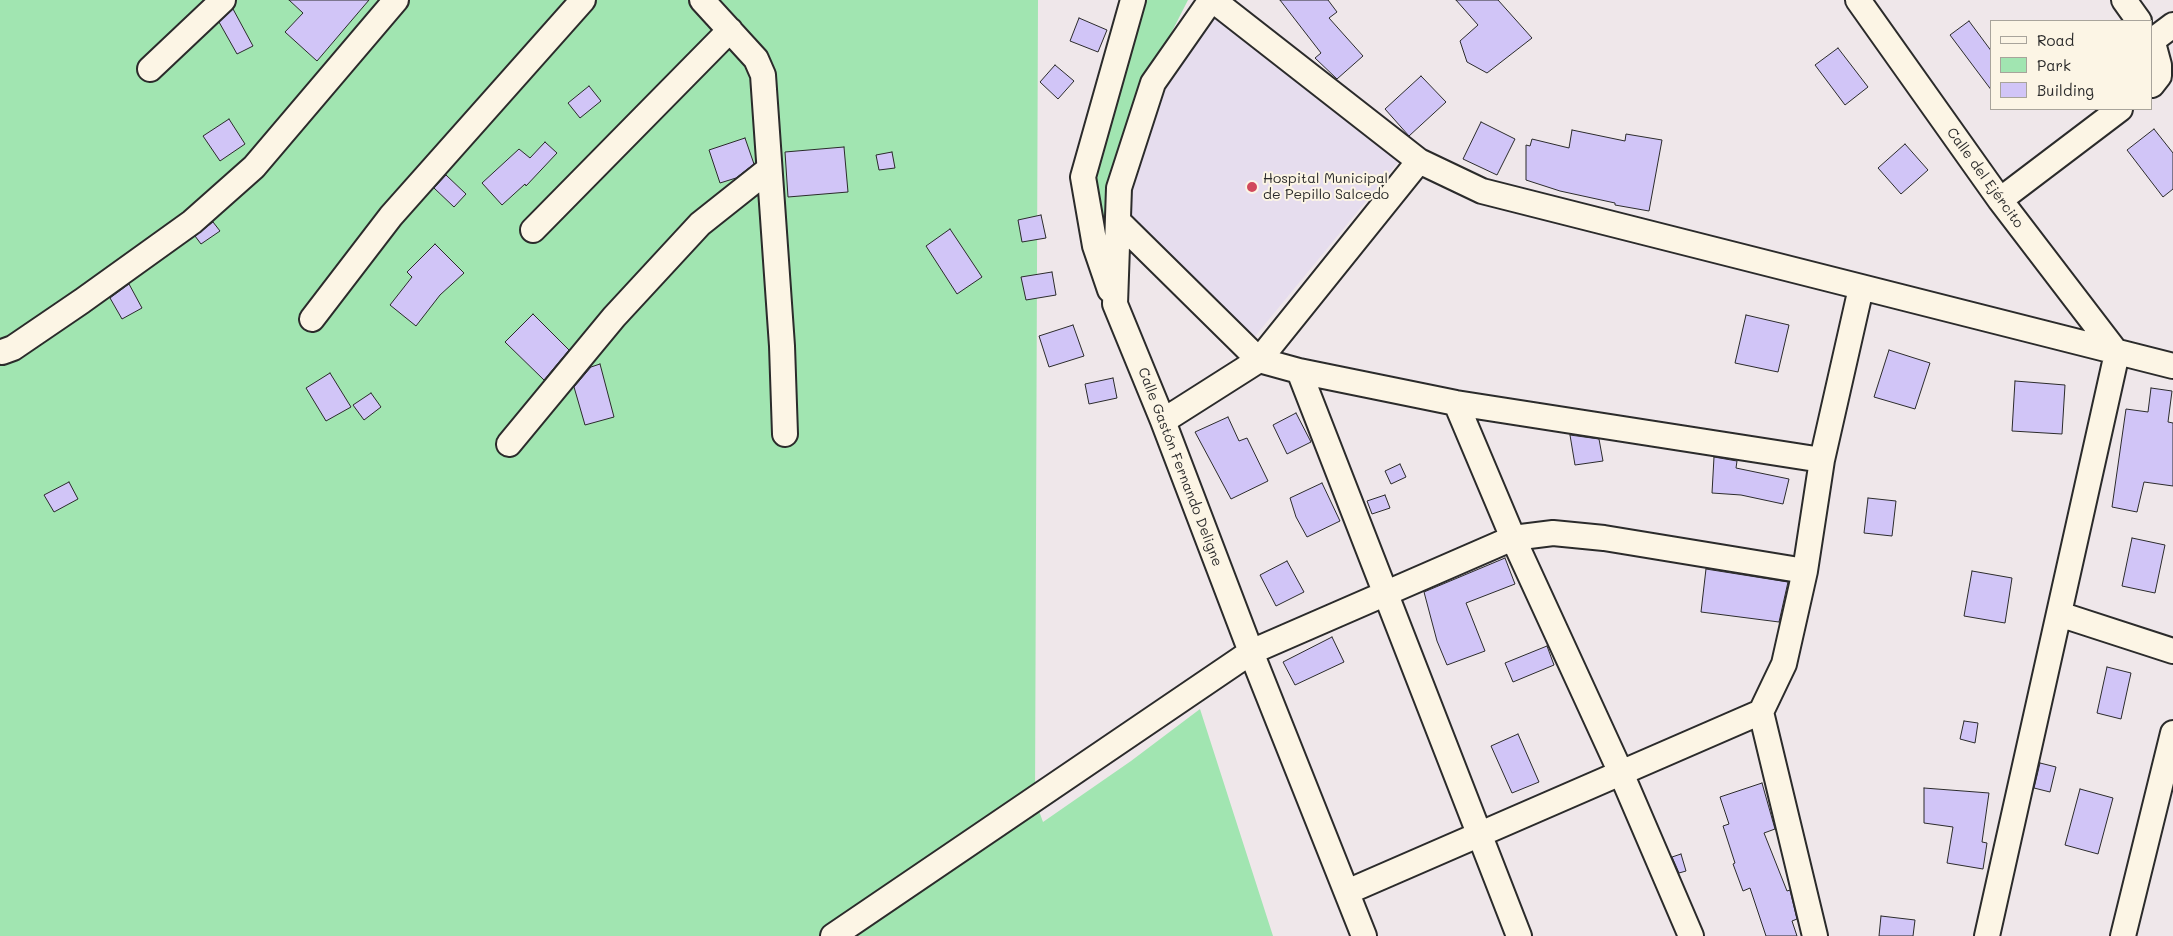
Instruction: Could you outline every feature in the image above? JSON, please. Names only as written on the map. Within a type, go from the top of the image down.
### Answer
[{"type":"street","points":[[150,69],[223,0]]},
{"type":"street","points":[[2,352],[13,348],[82,301],[199,216],[254,167],[396,0]]},
{"type":"street","points":[[312,319],[391,216],[583,0]]},
{"type":"street","points":[[702,0],[756,58],[763,75],[768,170],[782,346],[785,434]]},
{"type":"street","points":[[1115,304],[1095,246],[1083,177],[1133,0]]},
{"type":"street","points":[[1212,0],[1419,161],[1482,191],[2173,366]]},
{"type":"street","name":"Calle Gastón Fernando Deligne","points":[[1212,0],[1153,83],[1119,188],[1115,304],[1163,421],[1251,652],[1364,936]]},
{"type":"street","name":"Calle del Ejército","points":[[1858,0],[2000,200],[2117,353]]},
{"type":"street","points":[[2124,0],[2138,20]]},
{"type":"street","points":[[2153,38],[2173,24]]},
{"type":"street","points":[[533,230],[730,30]]},
{"type":"street","points":[[2153,43],[2159,65],[2159,76],[2153,84]]},
{"type":"street","points":[[2000,200],[2119,110]]},
{"type":"street","points":[[1163,421],[1258,360],[1419,161]]},
{"type":"street","points":[[509,444],[614,317],[700,224],[768,170]]},
{"type":"street","points":[[1118,221],[1258,360],[1299,371],[1456,403],[1822,460]]},
{"type":"street","points":[[1815,936],[1761,712],[1784,664],[1805,571],[1822,460],[1861,288]]},
{"type":"street","points":[[1987,936],[2117,353]]},
{"type":"street","points":[[1299,371],[1519,936]]},
{"type":"street","points":[[1456,403],[1513,538],[1620,773],[1691,936]]},
{"type":"street","points":[[833,936],[1251,652],[1513,538],[1553,533],[1604,538],[1805,571]]},
{"type":"street","points":[[2059,614],[2173,651]]},
{"type":"street","points":[[1347,892],[1761,712]]},
{"type":"street","points":[[2123,936],[2173,733]]},
{"type":"shaded area","name":"Hospital Municipal de Pepillo Salcedo","points":[[1220,15],[1399,161],[1252,340],[1129,220],[1128,172],[1156,93],[1208,17]]},
{"type":"green space","points":[[0,0],[1038,0],[1035,800],[1043,822],[1131,761],[1200,709],[1273,936],[0,936]]},
{"type":"green space","points":[[1146,0],[1188,0],[1161,53],[1118,158],[1101,242],[1096,175],[1112,112]]},
{"type":"building","points":[[289,0],[369,0],[317,61],[285,32],[303,13]]},
{"type":"building","points":[[1280,0],[1328,0],[1337,12],[1329,18],[1363,56],[1337,79],[1315,58],[1321,53]]},
{"type":"building","points":[[1456,0],[1498,0],[1532,38],[1487,73],[1467,62],[1460,41],[1478,25]]},
{"type":"building","points":[[233,9],[253,46],[237,54],[219,22]]},
{"type":"building","points":[[1079,18],[1107,30],[1098,52],[1070,41]]},
{"type":"building","points":[[1969,21],[1990,49],[1990,88],[1950,35]]},
{"type":"building","points":[[1838,48],[1868,87],[1845,105],[1815,65]]},
{"type":"building","points":[[1055,65],[1074,81],[1058,99],[1040,82]]},
{"type":"building","points":[[1421,76],[1446,102],[1409,136],[1385,109]]},
{"type":"building","points":[[589,86],[601,101],[580,118],[568,103]]},
{"type":"building","points":[[229,119],[245,144],[220,161],[203,136]]},
{"type":"building","points":[[1481,122],[1515,139],[1497,175],[1463,159]]},
{"type":"building","points":[[2154,129],[2173,153],[2173,189],[2163,197],[2127,150]]},
{"type":"building","points":[[1572,130],[1625,141],[1626,134],[1662,140],[1649,211],[1615,205],[1615,203],[1560,191],[1526,180],[1526,145],[1530,146],[1532,139],[1569,148]]},
{"type":"building","points":[[745,138],[754,164],[736,178],[720,183],[709,150]]},
{"type":"building","points":[[545,142],[557,153],[526,186],[525,184],[502,205],[482,183],[519,149],[530,158]]},
{"type":"building","points":[[1905,144],[1928,170],[1901,194],[1878,168]]},
{"type":"building","points":[[844,147],[848,192],[788,197],[785,152]]},
{"type":"building","points":[[892,152],[895,168],[879,170],[876,155]]},
{"type":"building","points":[[446,175],[466,194],[454,207],[434,188]]},
{"type":"building","points":[[1041,215],[1046,238],[1022,242],[1018,220]]},
{"type":"building","points":[[213,222],[220,231],[201,244],[195,236]]},
{"type":"building","points":[[950,229],[982,277],[957,294],[926,246]]},
{"type":"building","points":[[435,244],[464,273],[440,295],[416,326],[390,305],[412,277],[407,272]]},
{"type":"building","points":[[1052,272],[1056,295],[1026,300],[1021,277]]},
{"type":"building","points":[[129,284],[142,308],[122,319],[110,298]]},
{"type":"building","points":[[533,314],[569,350],[544,380],[505,342]]},
{"type":"building","points":[[1746,315],[1789,325],[1778,372],[1735,363]]},
{"type":"building","points":[[1073,325],[1084,356],[1049,367],[1039,336]]},
{"type":"building","points":[[1889,350],[1930,363],[1915,409],[1874,397]]},
{"type":"building","points":[[600,364],[614,417],[585,425],[574,387],[591,367]]},
{"type":"building","points":[[330,373],[351,407],[326,421],[306,388]]},
{"type":"building","points":[[1113,378],[1117,398],[1089,404],[1085,384]]},
{"type":"building","points":[[2015,381],[2065,385],[2062,434],[2012,431]]},
{"type":"building","points":[[2151,388],[2172,391],[2168,422],[2173,423],[2173,486],[2144,482],[2137,512],[2112,507],[2126,409],[2148,412]]},
{"type":"building","points":[[371,393],[381,407],[364,420],[353,405]]},
{"type":"building","points":[[1296,413],[1311,442],[1287,454],[1273,425]]},
{"type":"building","points":[[1228,417],[1239,441],[1247,438],[1268,481],[1231,499],[1195,432]]},
{"type":"building","points":[[1570,435],[1599,439],[1603,461],[1575,465]]},
{"type":"building","points":[[1714,457],[1737,461],[1736,468],[1789,479],[1783,504],[1741,495],[1712,493]]},
{"type":"building","points":[[1400,464],[1406,477],[1391,484],[1385,471]]},
{"type":"building","points":[[69,482],[78,499],[54,512],[44,495]]},
{"type":"building","points":[[1322,483],[1340,521],[1307,537],[1296,517],[1290,498]]},
{"type":"building","points":[[1385,495],[1390,508],[1372,514],[1367,501]]},
{"type":"building","points":[[1868,498],[1896,501],[1892,536],[1864,533]]},
{"type":"building","points":[[2132,538],[2165,545],[2155,593],[2122,586]]},
{"type":"building","points":[[1505,558],[1515,584],[1466,603],[1485,651],[1447,665],[1437,641],[1424,592]]},
{"type":"building","points":[[1287,561],[1304,592],[1276,606],[1260,575]]},
{"type":"building","points":[[1706,569],[1788,582],[1779,622],[1701,612]]},
{"type":"building","points":[[1972,571],[2012,578],[2005,623],[1964,616]]},
{"type":"building","points":[[1332,637],[1344,662],[1295,685],[1283,662]]},
{"type":"building","points":[[1547,646],[1554,665],[1513,682],[1505,663]]},
{"type":"building","points":[[2107,667],[2131,673],[2121,719],[2097,713]]},
{"type":"building","points":[[1964,721],[1978,723],[1975,743],[1960,739]]},
{"type":"building","points":[[1518,734],[1539,782],[1512,793],[1491,746]]},
{"type":"building","points":[[2040,763],[2056,767],[2050,792],[2034,788]]},
{"type":"building","points":[[1762,783],[1775,829],[1764,833],[1787,891],[1790,890],[1797,919],[1792,921],[1797,936],[1766,936],[1750,888],[1743,891],[1733,864],[1735,863],[1723,826],[1729,824],[1720,797]]},
{"type":"building","points":[[1924,788],[1989,793],[1982,842],[1987,843],[1983,869],[1947,863],[1953,827],[1924,823]]},
{"type":"building","points":[[2080,789],[2113,798],[2098,854],[2065,845]]},
{"type":"building","points":[[1681,854],[1686,871],[1679,873],[1672,857]]},
{"type":"building","points":[[1881,916],[1915,920],[1913,936],[1879,936]]},
{"type":"place","name":"Hospital Municipal de Pepillo Salcedo","points":[[1252,187]]}]
